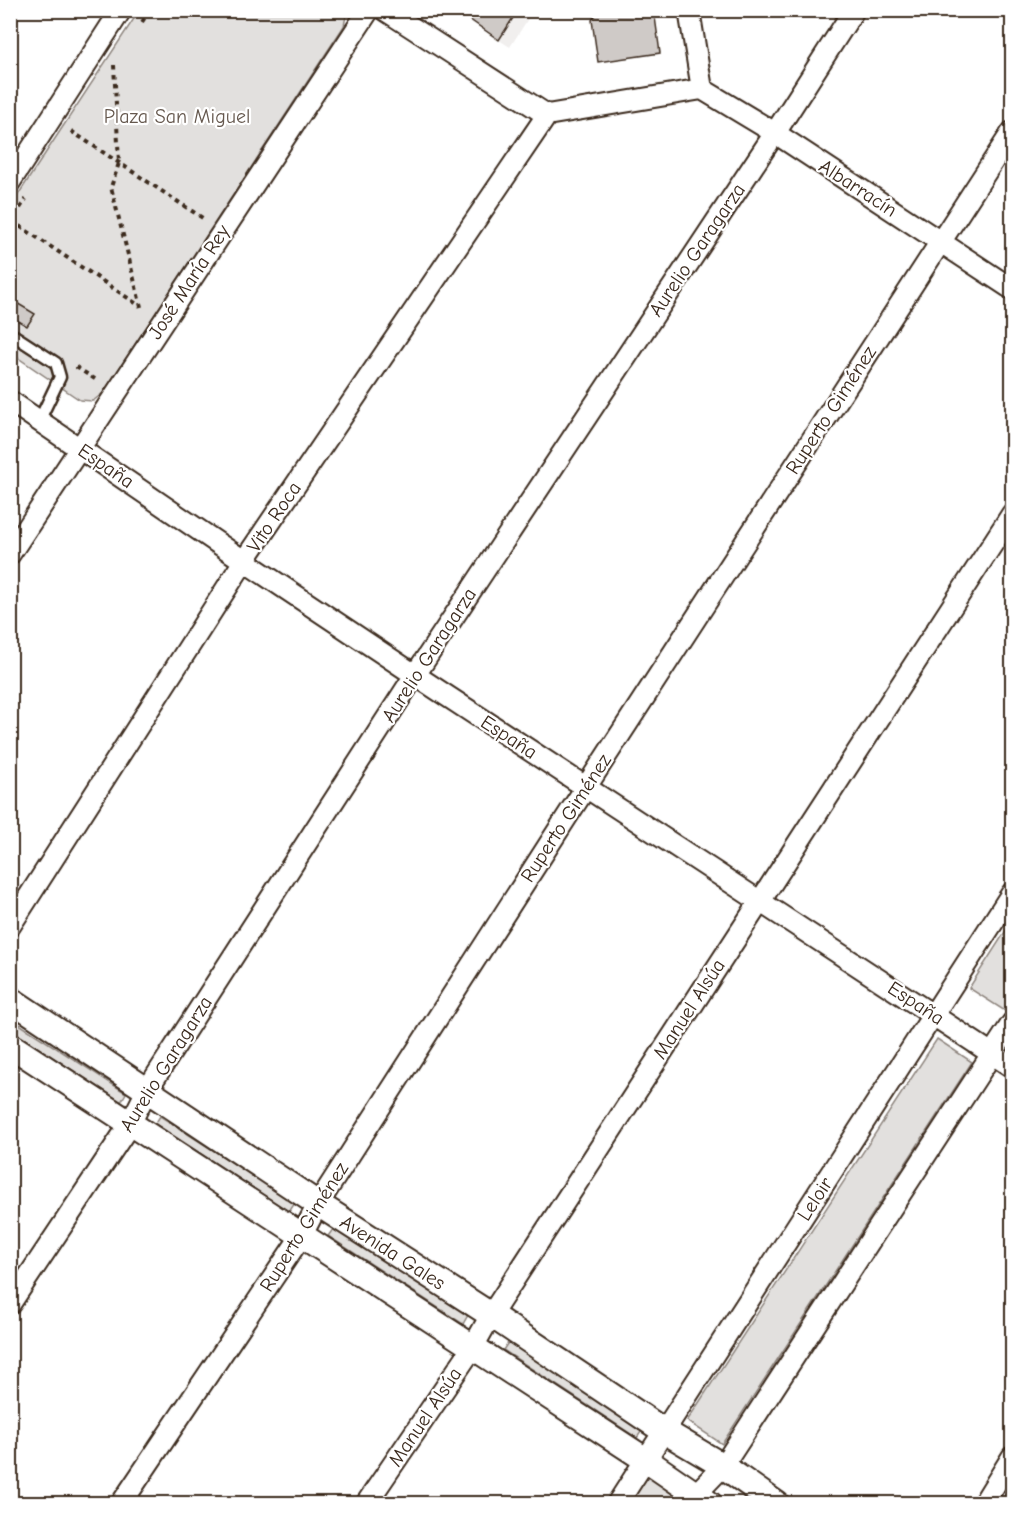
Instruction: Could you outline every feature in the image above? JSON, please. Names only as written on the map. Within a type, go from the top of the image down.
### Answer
[{"type":"street","points":[[10,182],[121,10]]},
{"type":"street","name":"José María Rey","points":[[10,554],[369,10]]},
{"type":"street","points":[[386,10],[547,115],[702,89],[689,10]]},
{"type":"street","name":"Aurelio Garagarza","points":[[10,1304],[130,1124],[147,1090],[415,675],[775,133],[854,10]]},
{"type":"street","name":"Albarracín","points":[[702,89],[775,133],[1012,289]]},
{"type":"street","name":"Vito Roca","points":[[10,926],[244,561],[547,115]]},
{"type":"street","name":"Ruperto Giménez","points":[[121,1503],[302,1235],[318,1204],[586,787],[1012,132]]},
{"type":"street","name":"España","points":[[10,401],[415,675],[1012,1067]]},
{"type":"street","name":"Manuel Alsúa","points":[[366,1503],[473,1347],[491,1315],[1012,514]]},
{"type":"street","name":"Leloir","points":[[617,1503],[1012,893]]},
{"type":"street","name":"Avenida Gales","points":[[10,999],[318,1204],[777,1503]]},
{"type":"street","points":[[699,1500],[1012,1023]]},
{"type":"street","name":"Avenida Gales","points":[[10,1045],[646,1460],[699,1500]]},
{"type":"street","points":[[983,1503],[1012,1457]]},
{"type":"lane","points":[[10,333],[56,363],[60,377],[39,421]]},
{"type":"path","points":[[12,221],[144,308],[111,187],[119,163],[114,65]]},
{"type":"path","points":[[71,131],[205,220]]},
{"type":"shaded area","points":[[454,11],[533,11],[510,47]]},
{"type":"green space","name":"Plaza San Miguel","points":[[139,11],[347,11],[344,26],[103,393],[93,401],[80,400],[11,353],[10,207]]},
{"type":"green space","points":[[1012,921],[1012,999],[1005,1011],[969,988]]},
{"type":"green space","points":[[10,1018],[126,1093],[121,1102],[11,1030]]},
{"type":"green space","points":[[937,1039],[972,1062],[722,1444],[687,1421]]},
{"type":"green space","points":[[160,1116],[295,1203],[289,1212],[155,1124]]},
{"type":"green space","points":[[334,1228],[468,1315],[463,1324],[328,1236]]},
{"type":"green space","points":[[509,1341],[643,1429],[637,1438],[503,1350]]},
{"type":"green space","points":[[647,1474],[682,1497],[678,1503],[628,1504]]},
{"type":"building","points":[[456,10],[518,10],[499,40]]},
{"type":"building","points":[[599,10],[654,10],[660,53],[598,62],[592,20]]},
{"type":"building","points":[[15,302],[35,314],[27,326],[10,316],[10,310]]}]
